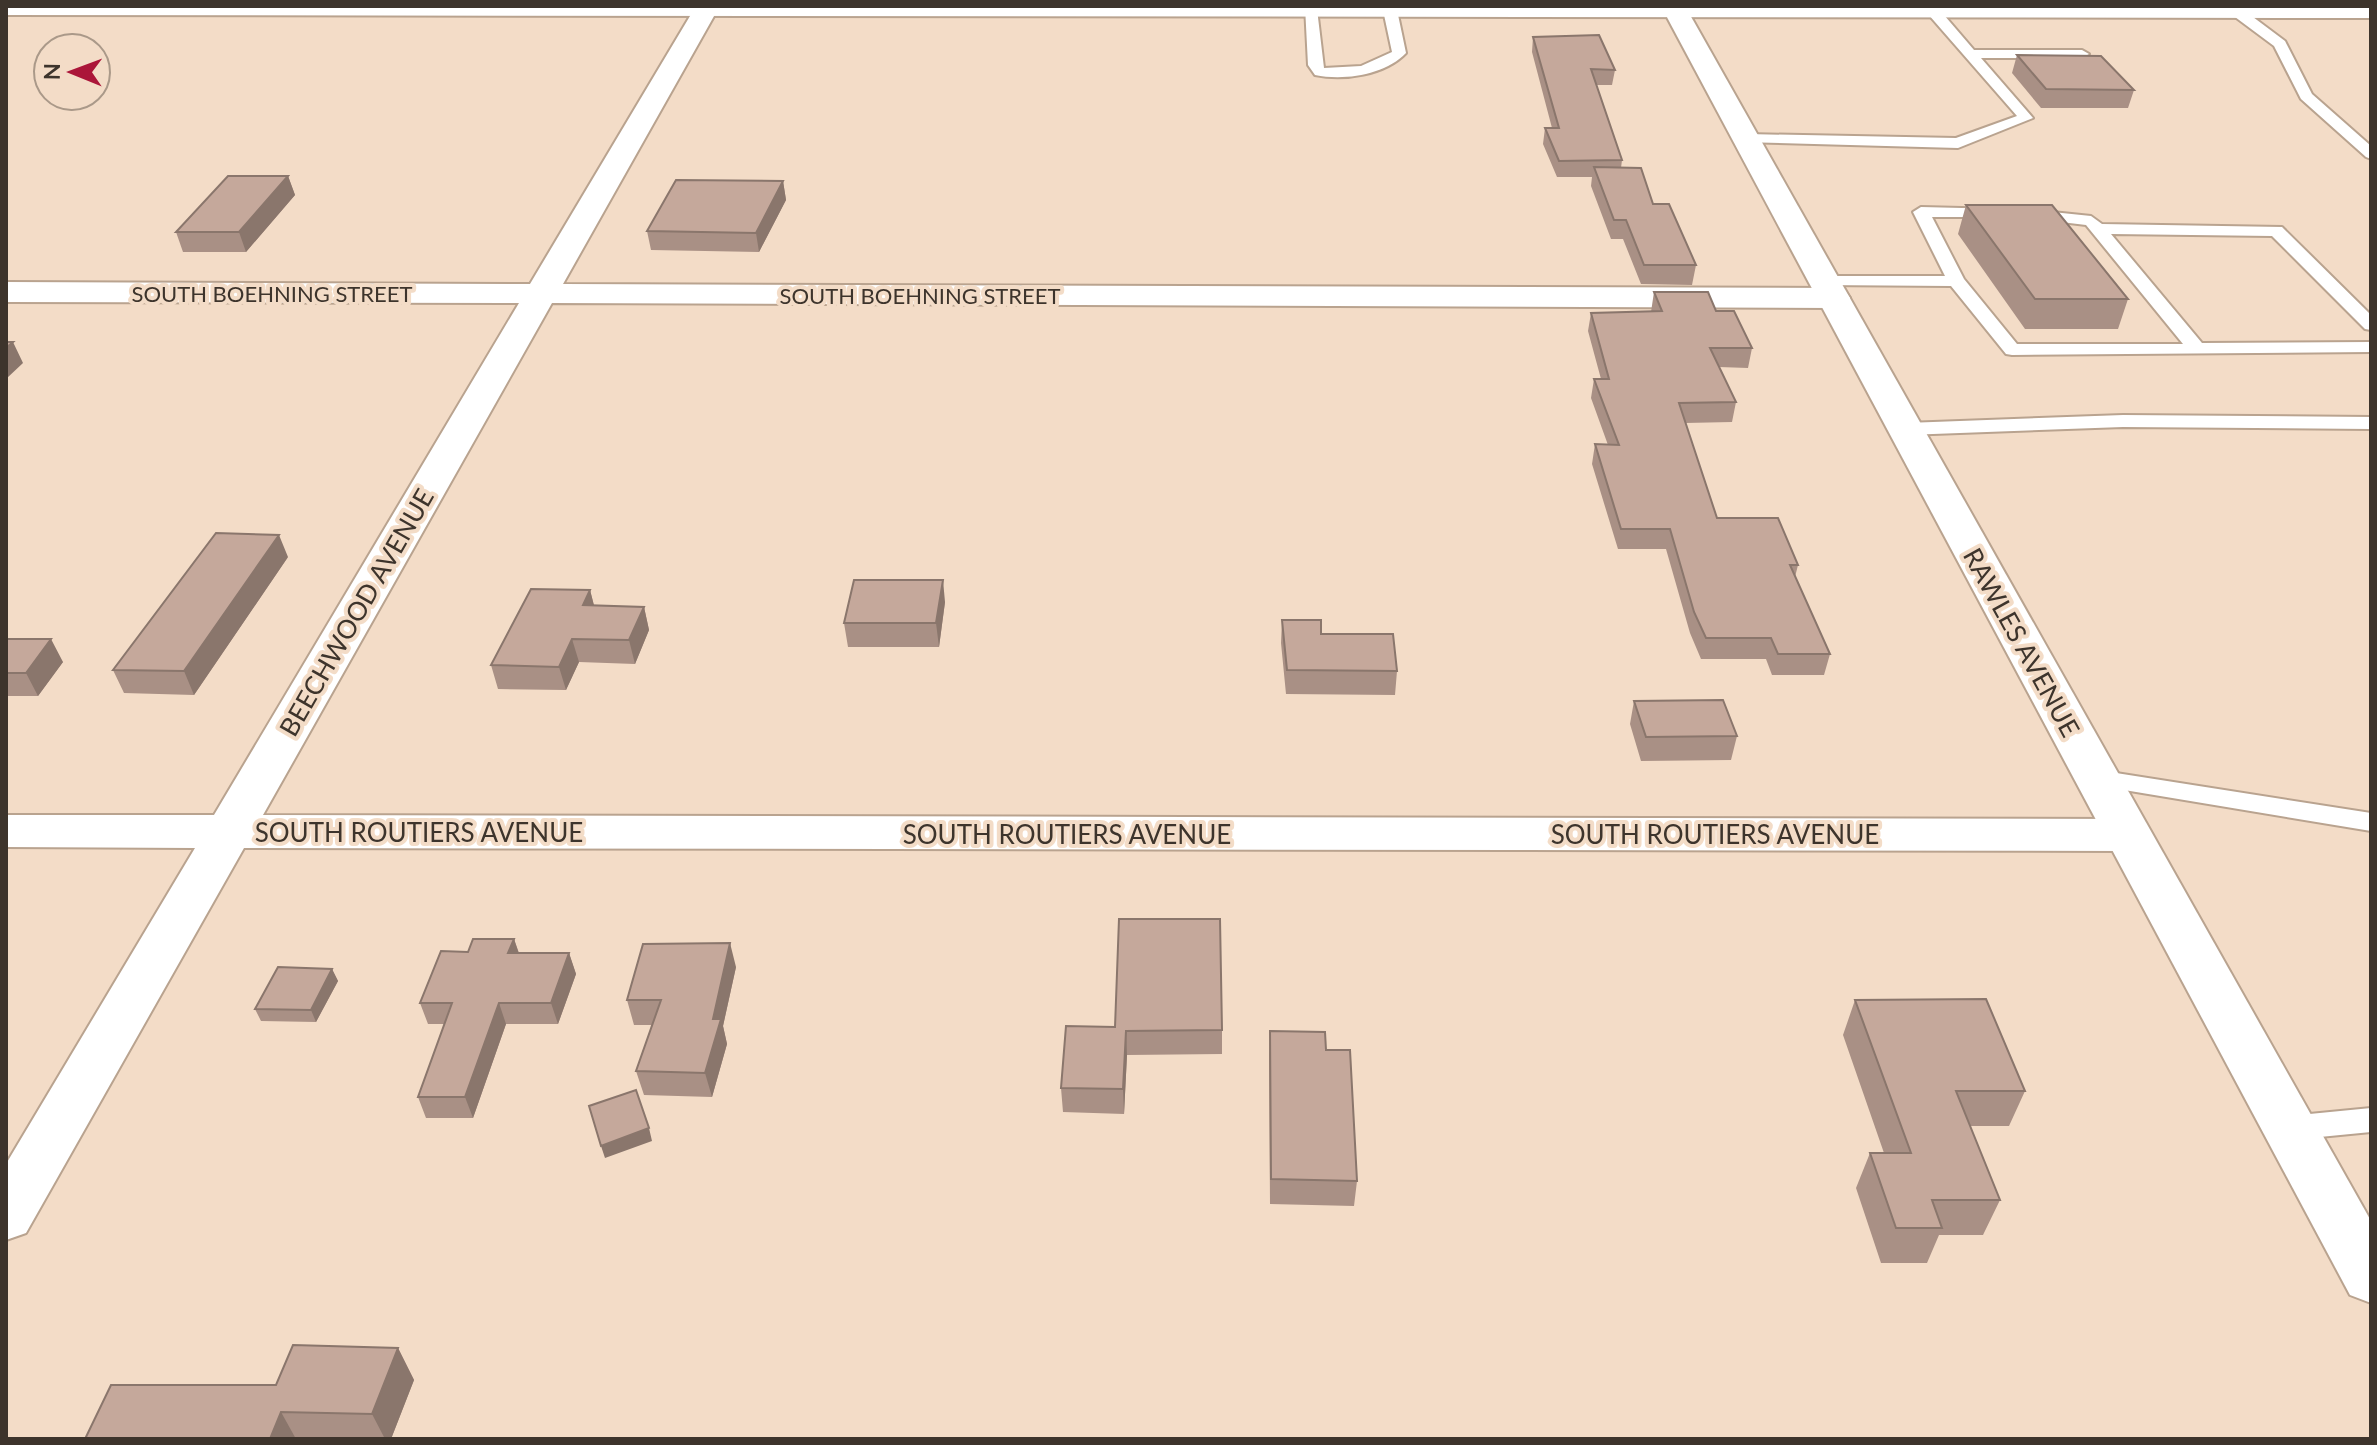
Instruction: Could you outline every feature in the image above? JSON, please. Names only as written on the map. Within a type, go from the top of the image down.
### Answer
[{"type":"street","points":[[6,8],[1674,8],[1933,11],[2132,8],[2371,11]]},
{"type":"street","name":"RAWLES AVENUE","points":[[1674,8],[2371,1277]]},
{"type":"street","name":"BEECHWOOD AVENUE","points":[[6,1216],[706,9]]},
{"type":"street","name":"SOUTH BOEHNING STREET","points":[[6,292],[541,294],[1829,289]]},
{"type":"street","name":"SOUTH ROUTIERS AVENUE","points":[[6,831],[2128,835]]},
{"type":"lane","points":[[1297,8],[1315,65],[1320,72],[1338,73],[1383,65],[1399,53],[1390,10]]},
{"type":"lane","points":[[1746,139],[1958,143],[2026,118],[1933,11]]},
{"type":"lane","points":[[2236,11],[2280,44],[2306,96],[2371,154]]},
{"type":"lane","points":[[1971,54],[2082,54]]},
{"type":"lane","points":[[2197,349],[2091,221],[2001,212],[1921,212],[1956,281],[2012,350],[2197,349],[2371,347]]},
{"type":"lane","points":[[2097,229],[2276,231],[2371,325]]},
{"type":"lane","points":[[1829,289],[1956,281]]},
{"type":"lane","points":[[1906,429],[2123,421],[2371,423]]},
{"type":"lane","points":[[2097,778],[2371,822]]},
{"type":"lane","points":[[2289,1128],[2371,1120]]},
{"type":"building","points":[[1599,35],[1615,70],[1591,69],[1622,160],[1559,161],[1545,128],[1559,128],[1533,37]]},
{"type":"building","points":[[2017,55],[2101,56],[2134,90],[2046,89]]},
{"type":"building","points":[[1594,167],[1641,168],[1653,204],[1669,204],[1696,265],[1644,265],[1626,220],[1614,220]]},
{"type":"building","points":[[228,176],[288,176],[239,232],[176,232]]},
{"type":"building","points":[[676,180],[783,181],[756,233],[647,231]]},
{"type":"building","points":[[1966,205],[2052,205],[2128,299],[2035,299]]},
{"type":"building","points":[[1654,292],[1708,292],[1716,311],[1734,311],[1752,348],[1710,348],[1736,402],[1679,403],[1717,518],[1778,518],[1798,565],[1790,565],[1830,654],[1778,654],[1771,638],[1706,638],[1694,612],[1670,529],[1621,529],[1595,444],[1619,445],[1594,379],[1609,379],[1591,313],[1662,311]]},
{"type":"building","points":[[216,533],[279,535],[184,671],[113,670]]},
{"type":"building","points":[[854,580],[943,580],[936,623],[844,623]]},
{"type":"building","points":[[531,589],[590,590],[583,605],[644,607],[629,640],[572,639],[559,667],[491,665]]},
{"type":"building","points":[[1282,620],[1321,620],[1321,634],[1393,634],[1397,671],[1287,670]]},
{"type":"building","points":[[6,639],[51,639],[26,673],[6,673]]},
{"type":"building","points":[[1723,700],[1737,736],[1646,737],[1634,701]]},
{"type":"building","points":[[1119,919],[1220,919],[1222,1030],[1126,1031],[1123,1089],[1061,1088],[1066,1026],[1115,1027]]},
{"type":"building","points":[[473,939],[514,939],[508,953],[569,953],[551,1003],[499,1003],[465,1097],[418,1097],[452,1003],[420,1003],[441,951],[468,952]]},
{"type":"building","points":[[730,943],[713,1019],[721,1019],[705,1073],[636,1071],[661,1000],[627,1000],[643,944]]},
{"type":"building","points":[[278,967],[332,969],[311,1010],[255,1009]]},
{"type":"building","points":[[1986,999],[2025,1091],[1956,1091],[2000,1200],[1932,1200],[1942,1228],[1896,1228],[1870,1153],[1911,1153],[1855,1000]]},
{"type":"building","points":[[1270,1031],[1325,1032],[1326,1050],[1350,1050],[1357,1181],[1271,1179]]},
{"type":"building","points":[[636,1090],[649,1128],[601,1146],[589,1106]]},
{"type":"building","points":[[293,1345],[398,1348],[372,1414],[281,1412],[270,1439],[85,1439],[111,1385],[276,1385]]}]
